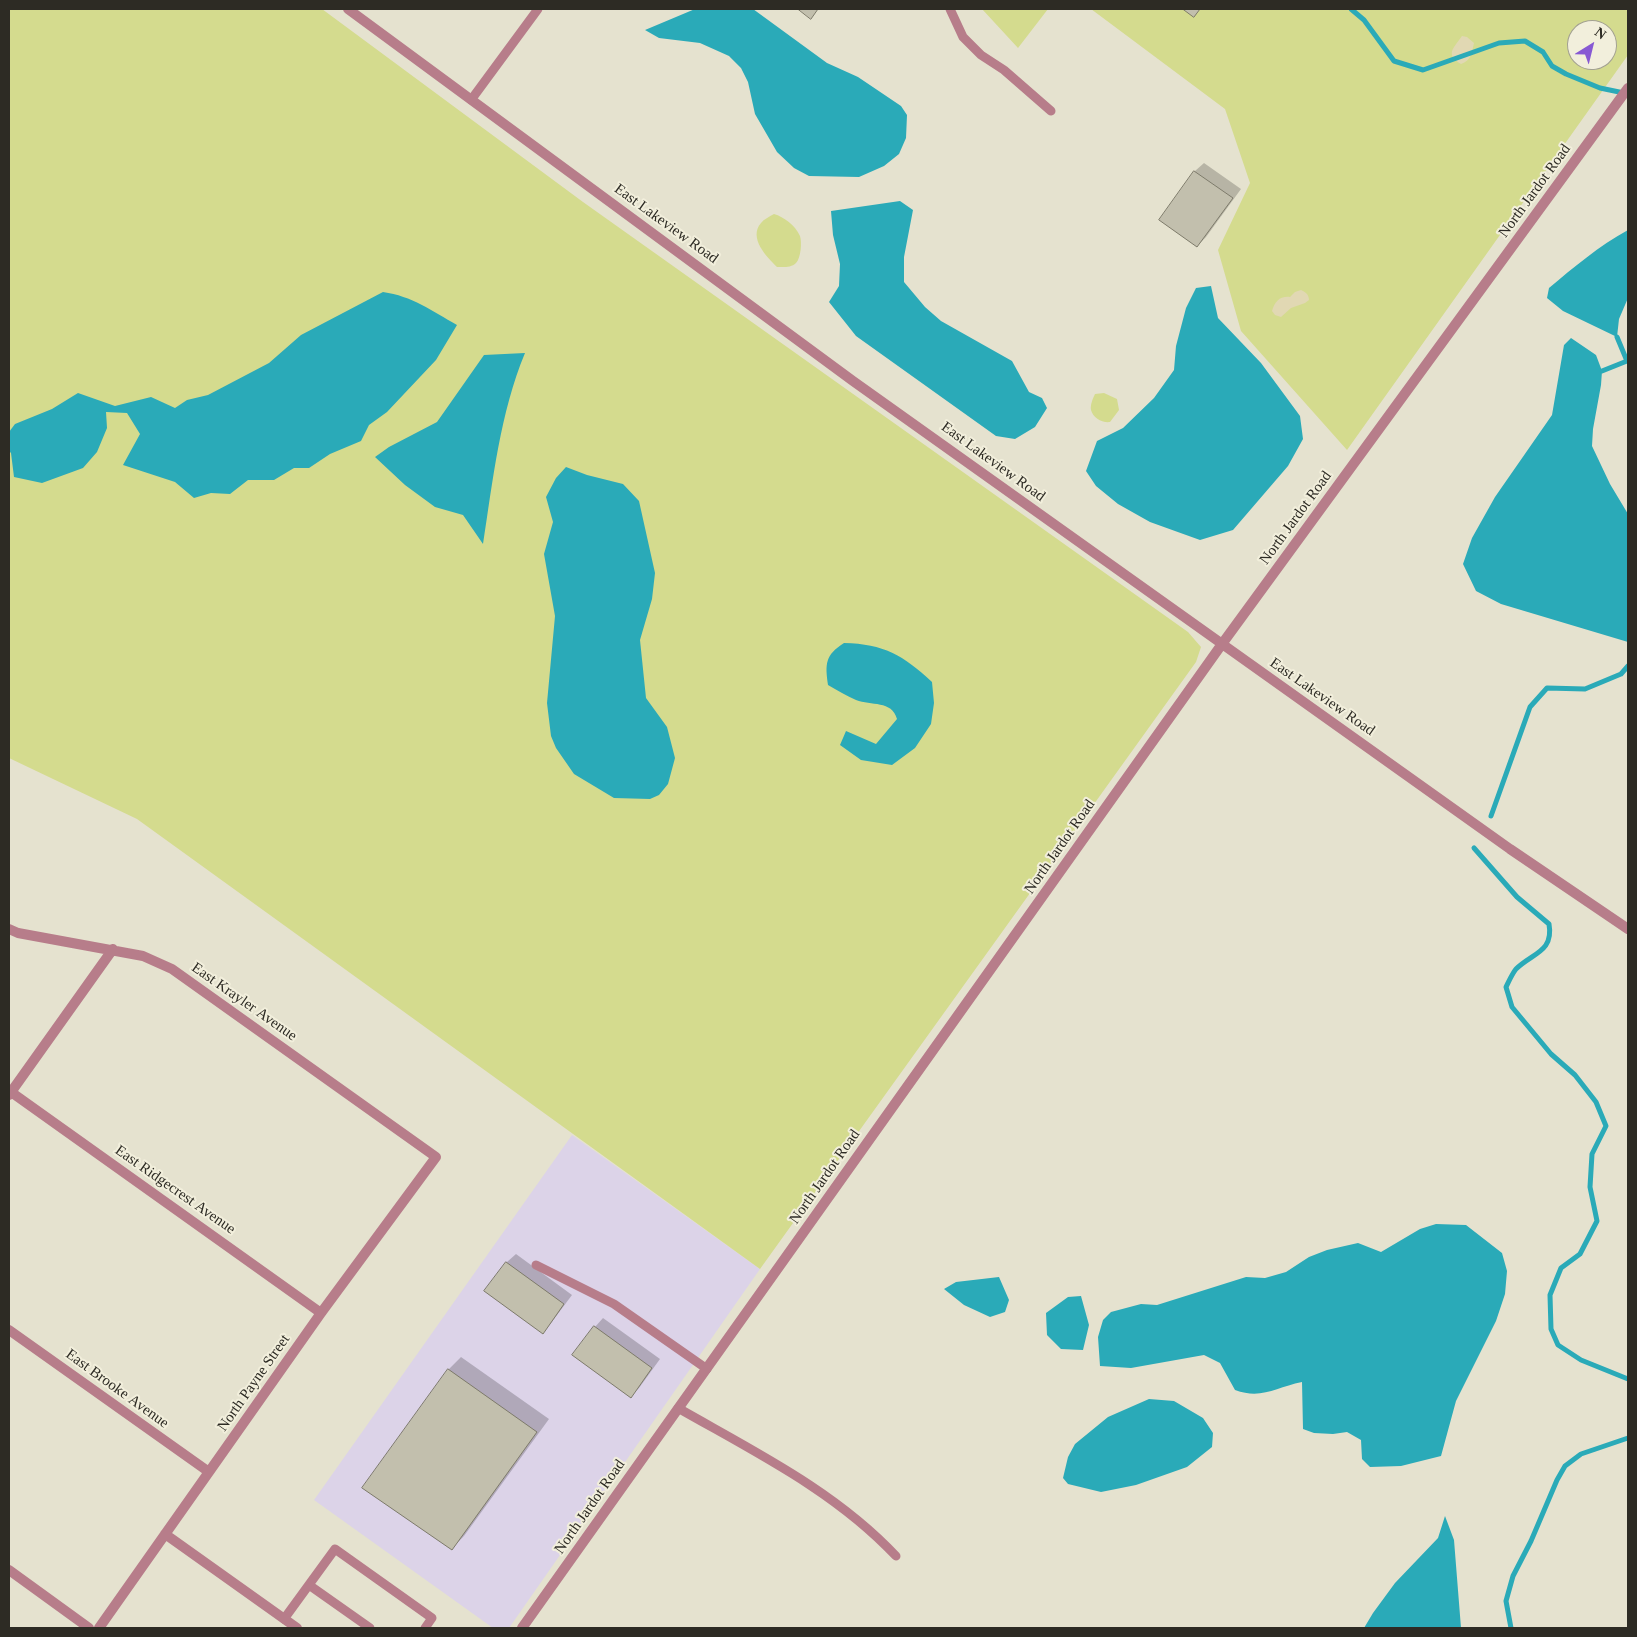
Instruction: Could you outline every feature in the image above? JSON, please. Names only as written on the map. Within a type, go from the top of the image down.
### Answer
[{"type":"street","name":"East Lakeview Road","points":[[348,9],[853,380],[1510,849],[1628,929]]},
{"type":"street","name":"North Jardot Road","points":[[522,1628],[1222,644],[1628,88]]},
{"type":"street","name":"East Krayler Avenue","points":[[9,929],[18,933],[143,956],[172,968],[436,1157]]},
{"type":"street","points":[[10,1094],[113,949]]},
{"type":"street","name":"East Ridgecrest Avenue","points":[[10,1094],[322,1313]]},
{"type":"street","name":"North Payne Street","points":[[99,1628],[322,1313],[436,1157]]},
{"type":"street","name":"East Brooke Avenue","points":[[9,1330],[209,1472]]},
{"type":"street","points":[[165,1534],[295,1628]]},
{"type":"street","points":[[9,1570],[89,1628]]},
{"type":"lane","points":[[471,100],[538,9]]},
{"type":"lane","points":[[950,9],[963,37],[981,55],[1004,70],[1051,111]]},
{"type":"lane","points":[[536,1265],[614,1304],[707,1369]]},
{"type":"lane","points":[[678,1408],[785,1469],[831,1498],[896,1556]]},
{"type":"lane","points":[[284,1619],[335,1550],[432,1618],[425,1628]]},
{"type":"lane","points":[[309,1585],[370,1628]]},
{"type":"shaded area","points":[[572,1135],[760,1269],[509,1628],[493,1628],[314,1500]]},
{"type":"green space","points":[[9,9],[322,9],[583,202],[1188,632],[1201,647],[1196,662],[760,1269],[137,819],[9,758]]},
{"type":"green space","points":[[982,9],[1048,9],[1018,48]]},
{"type":"green space","points":[[1091,9],[1628,9],[1628,55],[1347,450],[1241,331],[1218,250],[1250,183],[1225,109]]},
{"type":"green space","points":[[774,214],[789,222],[800,236],[799,258],[792,266],[777,267],[760,247],[757,235],[758,229],[765,219]]},
{"type":"green space","points":[[1104,393],[1117,399],[1119,410],[1110,422],[1098,419],[1091,410],[1095,394]]},
{"type":"sand","points":[[1462,36],[1467,37],[1474,43],[1469,58],[1461,64],[1453,57],[1452,51]]},
{"type":"sand","points":[[1301,290],[1308,295],[1309,300],[1291,308],[1281,317],[1275,315],[1272,311],[1278,300],[1283,297],[1290,297],[1295,292]]},
{"type":"water","points":[[695,9],[753,9],[827,63],[858,77],[901,106],[907,115],[906,138],[899,154],[884,166],[859,177],[809,176],[794,168],[777,152],[755,114],[748,82],[741,68],[729,56],[700,43],[659,38],[645,30]]},
{"type":"water","points":[[900,201],[913,210],[904,257],[904,282],[925,307],[941,321],[1012,361],[1029,392],[1042,398],[1047,408],[1035,427],[1015,439],[996,436],[856,336],[829,302],[839,286],[840,264],[833,235],[831,211]]},
{"type":"water","points":[[1628,230],[1628,298],[1619,319],[1617,337],[1563,311],[1547,298],[1549,288],[1597,250]]},
{"type":"water","points":[[1211,286],[1218,318],[1261,363],[1300,416],[1303,439],[1288,466],[1233,530],[1200,540],[1150,522],[1118,504],[1096,486],[1086,471],[1097,441],[1123,428],[1154,398],[1174,370],[1176,346],[1186,308],[1196,288]]},
{"type":"water","points":[[383,292],[413,301],[457,325],[436,360],[387,412],[369,425],[361,441],[330,454],[309,468],[294,468],[274,480],[248,480],[230,494],[211,493],[194,498],[175,482],[123,465],[140,434],[127,413],[106,412],[107,428],[97,452],[83,468],[42,483],[14,477],[11,453],[9,451],[9,432],[15,424],[52,409],[78,393],[115,406],[151,397],[175,408],[187,400],[208,395],[269,363],[301,335]]},
{"type":"water","points":[[1571,338],[1596,355],[1602,371],[1592,446],[1610,484],[1628,514],[1628,642],[1501,604],[1476,591],[1463,564],[1472,538],[1495,497],[1552,415],[1564,345]]},
{"type":"water","points":[[525,353],[516,376],[503,423],[483,544],[463,515],[435,507],[405,485],[375,457],[389,447],[437,422],[484,355]]},
{"type":"water","points":[[566,467],[587,475],[623,484],[639,501],[655,573],[652,599],[640,640],[646,698],[667,727],[675,758],[668,784],[659,795],[650,799],[614,798],[574,774],[556,748],[551,736],[547,703],[555,616],[544,554],[553,522],[546,497],[556,478]]},
{"type":"water","points":[[844,643],[871,646],[892,653],[912,665],[932,682],[934,703],[931,724],[915,748],[892,765],[861,760],[840,745],[846,731],[876,744],[897,719],[891,709],[886,706],[856,700],[828,685],[828,661],[833,652]]},
{"type":"water","points":[[1436,1224],[1466,1225],[1502,1253],[1507,1271],[1505,1294],[1496,1321],[1456,1401],[1441,1456],[1401,1466],[1370,1467],[1362,1459],[1361,1440],[1347,1432],[1333,1434],[1314,1433],[1303,1429],[1302,1382],[1269,1392],[1245,1393],[1235,1390],[1220,1363],[1204,1355],[1131,1368],[1100,1366],[1098,1337],[1103,1320],[1111,1312],[1141,1304],[1157,1305],[1246,1277],[1265,1278],[1286,1272],[1309,1257],[1327,1250],[1358,1243],[1381,1252],[1420,1229]]},
{"type":"water","points":[[999,1277],[1009,1300],[1005,1312],[990,1317],[964,1305],[944,1289],[956,1282]]},
{"type":"water","points":[[1081,1296],[1089,1325],[1083,1350],[1061,1349],[1047,1335],[1046,1313],[1068,1297]]},
{"type":"water","points":[[1149,1399],[1174,1401],[1203,1418],[1213,1433],[1212,1447],[1187,1467],[1136,1485],[1101,1492],[1068,1484],[1063,1478],[1068,1457],[1075,1444],[1108,1417]]},
{"type":"water","points":[[1445,1516],[1454,1540],[1461,1628],[1364,1628],[1395,1583],[1438,1538]]},
{"type":"building","points":[[798,9],[818,9],[811,19]]},
{"type":"building","points":[[1183,9],[1200,9],[1194,17]]},
{"type":"building","points":[[1194,171],[1233,198],[1197,247],[1159,220]]},
{"type":"building","points":[[506,1262],[564,1304],[543,1334],[484,1291]]},
{"type":"building","points":[[594,1326],[652,1368],[631,1398],[572,1355]]},
{"type":"building","points":[[448,1369],[537,1432],[452,1550],[362,1488]]},
{"type":"waterway","points":[[1351,9],[1364,20],[1394,61],[1423,70],[1499,43],[1525,41],[1543,52],[1552,66],[1566,74],[1600,88],[1624,93]]},
{"type":"waterway","points":[[1602,371],[1627,361],[1617,337]]},
{"type":"waterway","points":[[1491,816],[1530,707],[1547,688],[1585,689],[1621,674],[1628,666]]},
{"type":"waterway","points":[[1474,848],[1517,897],[1549,924],[1550,933],[1545,946],[1516,969],[1506,987],[1512,1007],[1551,1054],[1575,1075],[1596,1102],[1606,1126],[1592,1154],[1590,1187],[1597,1221],[1580,1254],[1561,1268],[1550,1295],[1551,1329],[1558,1345],[1581,1360],[1628,1379]]},
{"type":"waterway","points":[[1511,1628],[1506,1601],[1513,1576],[1565,1466],[1581,1454],[1628,1438]]}]
